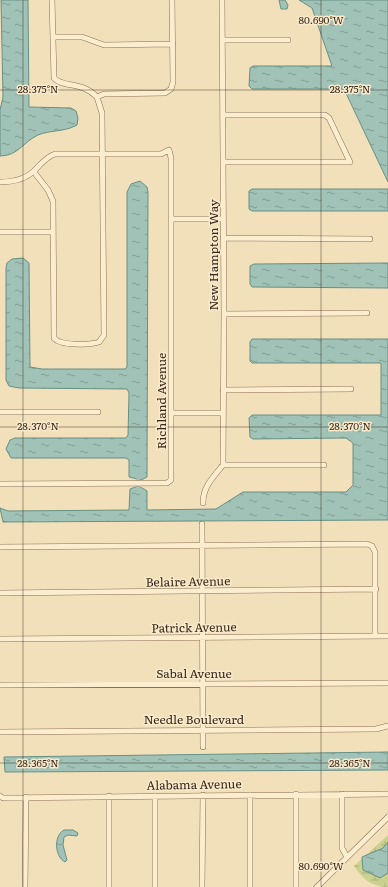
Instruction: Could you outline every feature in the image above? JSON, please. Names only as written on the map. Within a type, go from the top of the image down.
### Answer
[{"type":"street","points":[[34,172],[51,196],[53,232],[54,334],[57,341],[63,343],[96,343],[102,340],[104,335],[102,113],[97,97],[92,91],[77,85],[61,83],[56,80],[53,74],[52,0]]},
{"type":"street","points":[[97,97],[104,94],[165,94],[170,92],[174,82],[172,0]]},
{"type":"street","name":"New Hampton Way","points":[[222,0],[224,314],[223,465]]},
{"type":"street","points":[[53,37],[82,37],[104,45],[173,44]]},
{"type":"street","points":[[223,40],[288,40]]},
{"type":"street","points":[[223,115],[325,115],[329,118],[350,162],[223,162]]},
{"type":"street","name":"Richland Avenue","points":[[0,484],[127,484],[167,483],[171,480],[173,413],[171,158],[169,150],[161,154],[102,154]]},
{"type":"street","points":[[0,182],[20,179],[34,172],[49,156],[55,154],[102,154]]},
{"type":"street","points":[[172,219],[223,218]]},
{"type":"street","points":[[0,232],[53,232]]},
{"type":"street","points":[[223,238],[370,239]]},
{"type":"street","points":[[224,314],[367,313]]},
{"type":"street","points":[[223,390],[351,389]]},
{"type":"street","points":[[0,412],[98,412]]},
{"type":"street","points":[[173,413],[223,413]]},
{"type":"street","points":[[202,503],[203,495],[210,479],[223,465],[324,465]]},
{"type":"street","points":[[202,524],[203,747]]},
{"type":"street","points":[[0,546],[363,543],[372,546],[375,552],[376,636]]},
{"type":"street","name":"Belaire Avenue","points":[[0,593],[376,589]]},
{"type":"street","name":"Patrick Avenue","points":[[0,639],[388,636]]},
{"type":"street","name":"Sabal Avenue","points":[[0,685],[388,682]]},
{"type":"street","name":"Needle Boulevard","points":[[0,732],[376,729],[388,726]]},
{"type":"street","points":[[296,794],[296,887]]},
{"type":"street","points":[[342,794],[342,848],[347,857]]},
{"type":"street","name":"Alabama Avenue","points":[[0,796],[3,798],[388,794]]},
{"type":"street","points":[[202,887],[203,795]]},
{"type":"street","points":[[250,795],[250,887]]},
{"type":"street","points":[[108,796],[109,887]]},
{"type":"street","points":[[155,796],[155,887]]},
{"type":"street","points":[[25,887],[26,797]]},
{"type":"street","points":[[317,887],[388,817]]},
{"type":"green space","points":[[388,835],[388,887],[382,887],[368,881],[354,866]]},
{"type":"water","points":[[1,0],[28,0],[29,107],[71,108],[76,111],[78,118],[77,125],[75,126],[38,135],[11,154],[0,156],[0,110],[3,97]]},
{"type":"water","points":[[279,0],[285,0],[288,5],[287,9],[281,9]]},
{"type":"water","points":[[299,0],[388,0],[388,182],[344,89],[252,89],[249,86],[250,68],[253,66],[332,66],[312,8]]},
{"type":"water","points":[[140,181],[147,187],[148,192],[147,477],[141,480],[129,477],[129,460],[126,458],[11,458],[6,449],[10,440],[15,438],[126,438],[128,435],[129,393],[127,389],[19,388],[9,386],[6,380],[6,268],[7,263],[12,259],[23,258],[29,263],[30,367],[42,369],[125,369],[127,367],[127,192],[131,184]]},
{"type":"water","points":[[252,189],[388,189],[388,211],[252,211],[249,209],[249,191]]},
{"type":"water","points":[[388,263],[388,288],[252,287],[250,284],[250,266],[254,264]]},
{"type":"water","points":[[252,339],[388,339],[388,520],[3,522],[0,508],[8,511],[129,510],[130,489],[137,487],[147,491],[147,510],[216,509],[243,492],[346,492],[353,485],[353,443],[346,438],[253,439],[250,437],[249,418],[252,415],[381,415],[381,363],[252,363],[250,361],[250,342]]},
{"type":"water","points":[[388,752],[388,770],[5,772],[4,757]]},
{"type":"water","points":[[64,830],[73,830],[78,833],[77,836],[68,835],[64,837],[63,845],[67,860],[65,862],[59,856],[57,851],[58,837]]},
{"type":"water","points":[[388,842],[388,873],[380,878],[363,870],[362,857],[383,848]]},
{"type":"waterway","points":[[138,480],[138,487]]}]
